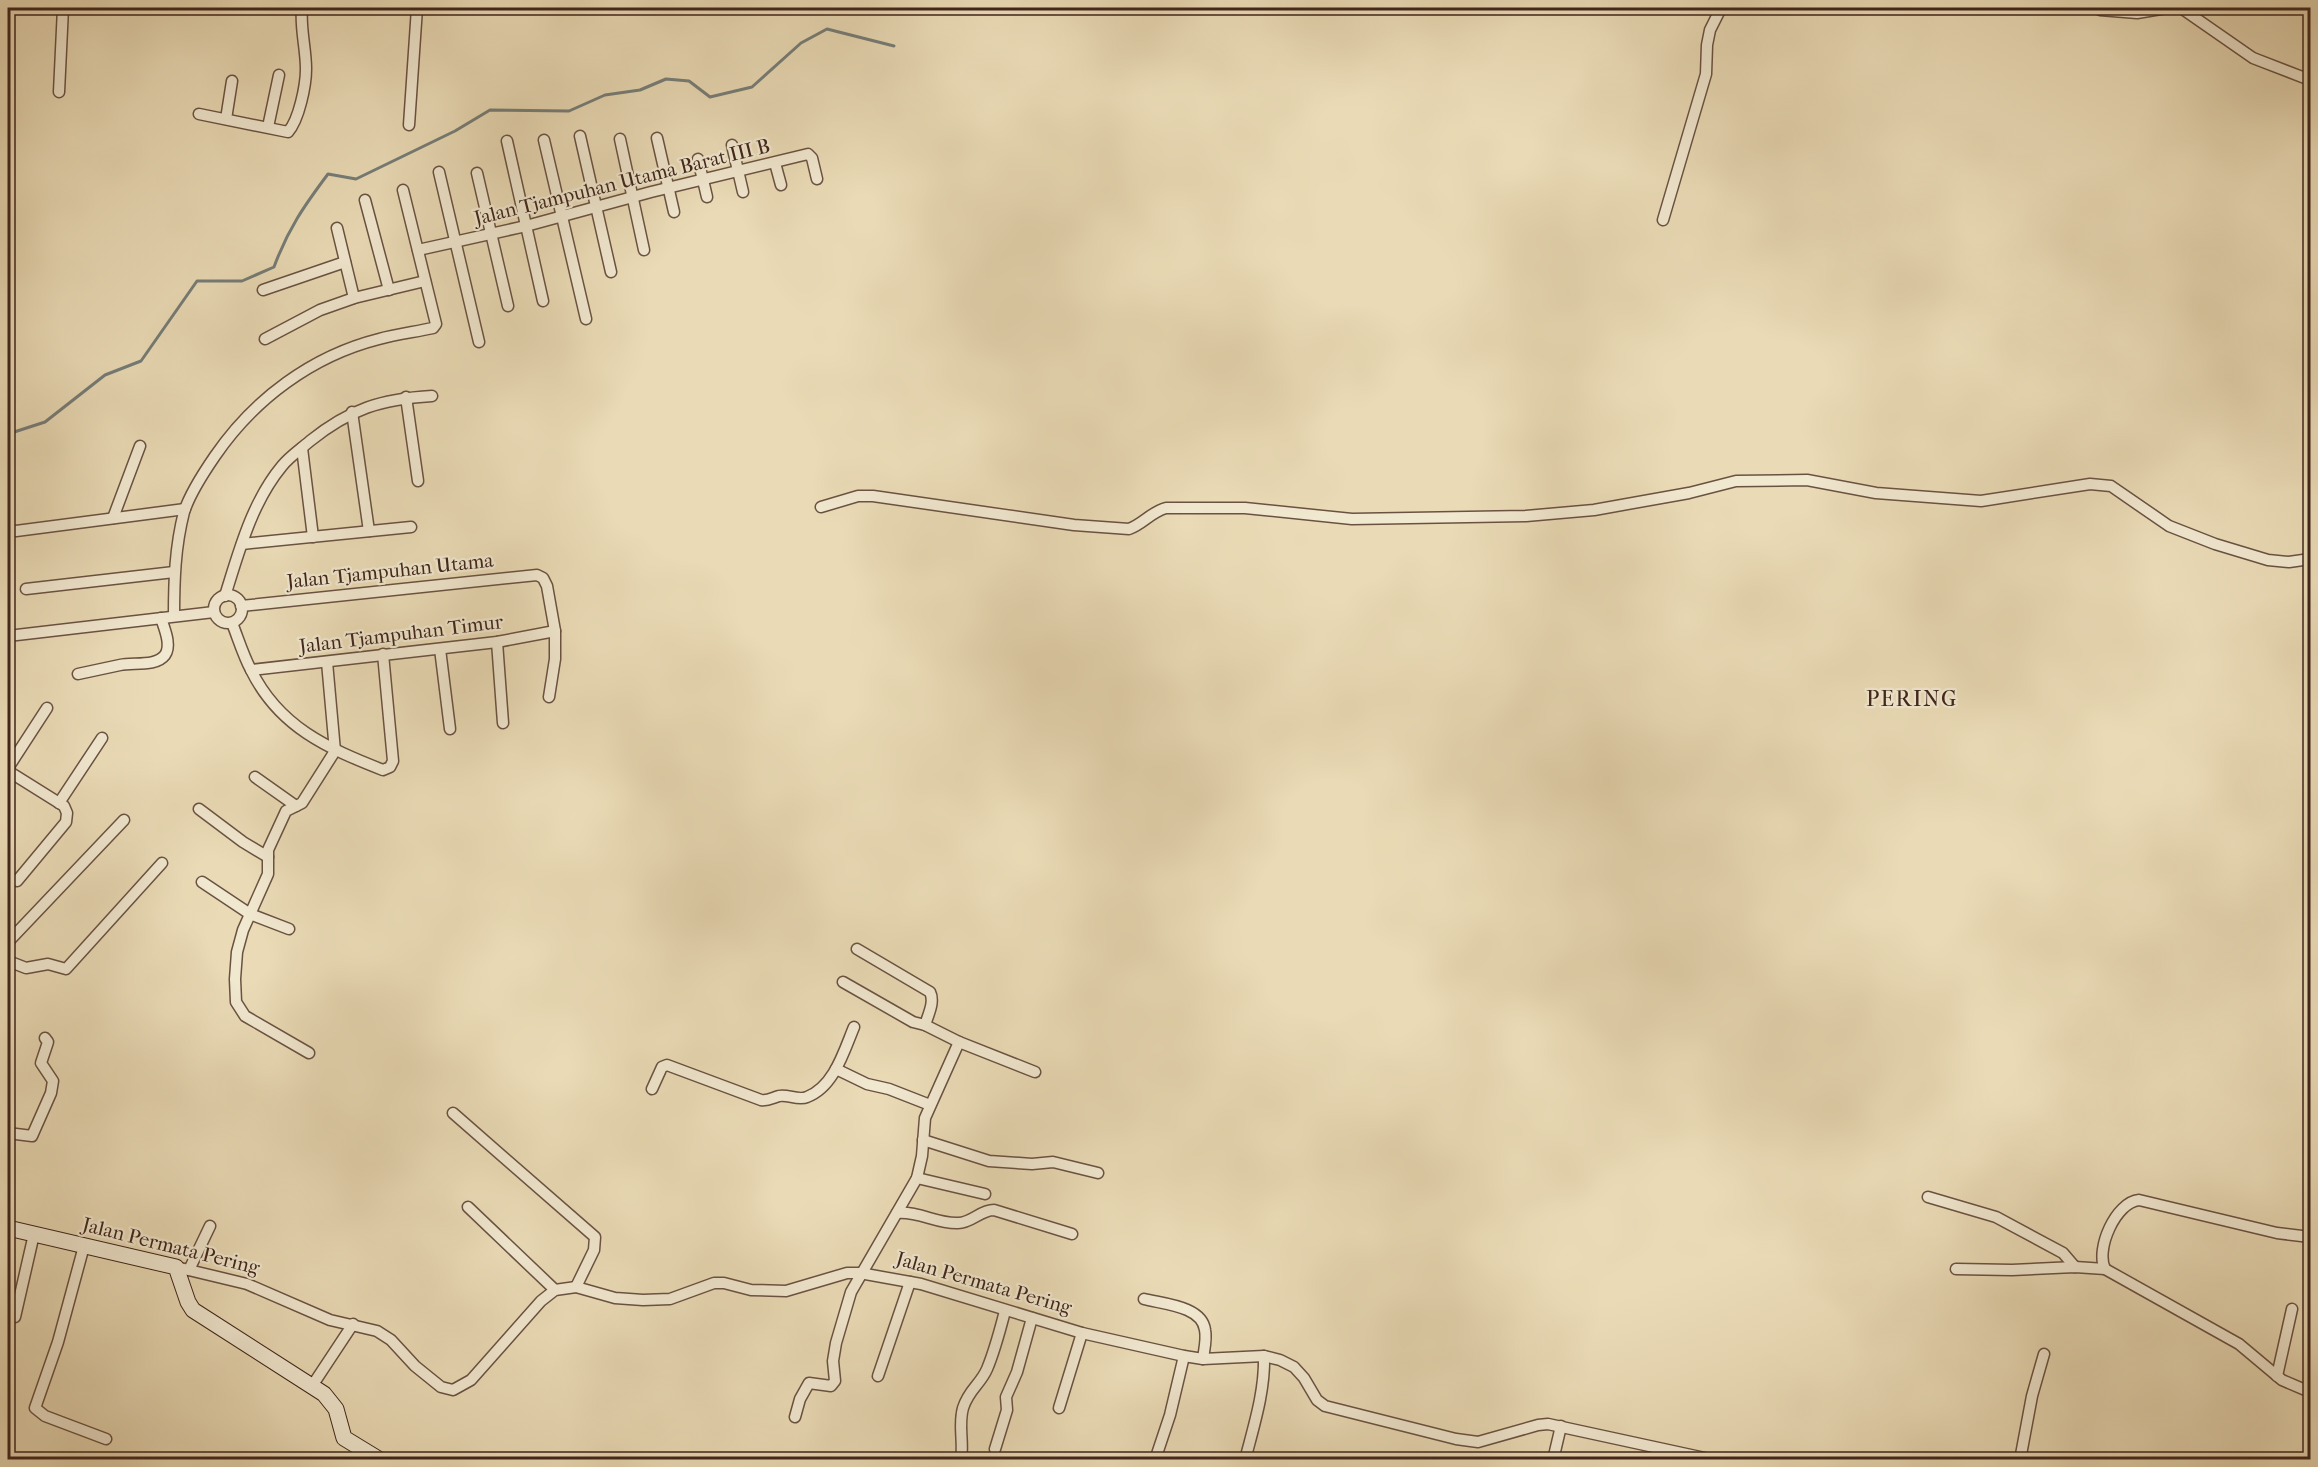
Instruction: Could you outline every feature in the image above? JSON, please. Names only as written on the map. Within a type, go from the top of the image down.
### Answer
[{"type":"street","points":[[59,92],[63,8]]},
{"type":"street","points":[[199,114],[288,132],[297,116],[306,69],[301,32],[302,8]]},
{"type":"street","points":[[409,125],[417,8]]},
{"type":"street","points":[[1663,220],[1706,74],[1710,30],[1721,8]]},
{"type":"street","points":[[2100,9],[2137,13],[2166,8]]},
{"type":"street","points":[[2181,8],[2253,58],[2310,81]]},
{"type":"street","points":[[268,127],[279,75]]},
{"type":"street","points":[[226,119],[232,81]]},
{"type":"street","points":[[580,136],[611,272]]},
{"type":"street","points":[[657,138],[674,212]]},
{"type":"street","points":[[620,139],[644,250]]},
{"type":"street","points":[[544,140],[586,319]]},
{"type":"street","points":[[507,141],[543,301]]},
{"type":"street","points":[[732,145],[743,192]]},
{"type":"street","name":"Jalan Tjampuhan Utama Barat III B","points":[[418,250],[526,226],[668,188],[810,155],[817,179]]},
{"type":"street","points":[[698,159],[707,197]]},
{"type":"street","points":[[775,163],[781,185]]},
{"type":"street","points":[[439,172],[479,342]]},
{"type":"street","points":[[477,173],[508,306]]},
{"type":"street","points":[[174,616],[174,572],[185,509],[207,466],[229,435],[260,402],[287,381],[320,362],[379,339],[433,328],[436,324],[404,190]]},
{"type":"street","points":[[365,200],[389,290]]},
{"type":"street","points":[[337,228],[354,298]]},
{"type":"street","points":[[263,290],[345,262]]},
{"type":"street","points":[[266,339],[320,310],[354,298],[425,281]]},
{"type":"street","points":[[225,596],[242,544],[264,494],[283,465],[341,418],[352,412],[406,397],[432,396]]},
{"type":"street","points":[[406,397],[418,481]]},
{"type":"street","points":[[352,412],[369,531]]},
{"type":"street","points":[[112,518],[140,446]]},
{"type":"street","points":[[302,448],[313,537]]},
{"type":"street","points":[[821,507],[852,497],[873,496],[1074,525],[1129,529],[1154,512],[1166,508],[1245,508],[1352,519],[1526,516],[1594,510],[1689,493],[1736,481],[1807,480],[1876,493],[1981,501],[2090,484],[2111,486],[2169,526],[2215,544],[2268,560],[2289,562],[2310,559]]},
{"type":"street","points":[[16,531],[185,509]]},
{"type":"street","points":[[242,544],[411,527]]},
{"type":"street","points":[[26,590],[174,572]]},
{"type":"street","name":"Jalan Tjampuhan Utama","points":[[241,606],[532,574],[543,578],[547,586],[555,632]]},
{"type":"street","points":[[225,596],[235,597],[241,606],[240,616],[232,622],[223,622],[214,612],[217,601],[225,596]]},
{"type":"street","points":[[14,634],[214,612]]},
{"type":"street","points":[[78,674],[121,665],[155,662],[165,656],[168,648],[161,618]]},
{"type":"street","points":[[232,622],[251,670],[281,713],[303,732],[335,751],[383,770],[390,767],[393,761],[383,654]]},
{"type":"street","points":[[549,697],[555,658],[555,632]]},
{"type":"street","name":"Jalan Tjampuhan Timur","points":[[251,670],[497,642],[555,632]]},
{"type":"street","points":[[497,642],[503,723]]},
{"type":"street","points":[[440,649],[450,729]]},
{"type":"street","points":[[309,1053],[245,1016],[236,1002],[235,979],[237,952],[268,873],[268,850],[286,811],[302,803],[335,751],[327,662]]},
{"type":"street","points":[[17,881],[68,818],[64,806],[8,770],[47,708]]},
{"type":"street","points":[[59,803],[102,738]]},
{"type":"street","points":[[255,777],[296,806]]},
{"type":"street","points":[[199,809],[243,842],[268,856]]},
{"type":"street","points":[[8,942],[124,820]]},
{"type":"street","points":[[8,961],[26,969],[48,964],[66,969],[162,863]]},
{"type":"street","points":[[202,882],[250,914],[289,928]]},
{"type":"street","points":[[857,949],[930,992],[933,997],[932,1005],[925,1025]]},
{"type":"street","points":[[843,982],[922,1026],[925,1025],[959,1042],[1035,1072]]},
{"type":"street","points":[[652,1089],[659,1071],[667,1065],[760,1100],[767,1101],[779,1096],[801,1098],[814,1093],[836,1069],[854,1027]]},
{"type":"street","points":[[8,1133],[32,1136],[51,1093],[53,1081],[42,1063],[48,1042],[45,1038]]},
{"type":"street","points":[[795,1416],[800,1398],[809,1383],[831,1386],[835,1381],[833,1361],[836,1343],[851,1292],[917,1178],[922,1156],[925,1118],[959,1042]]},
{"type":"street","points":[[836,1069],[867,1084],[889,1089],[930,1105]]},
{"type":"street","points":[[453,1113],[596,1237],[594,1250],[576,1287]]},
{"type":"street","points":[[923,1140],[989,1161],[1032,1164],[1053,1162],[1098,1173]]},
{"type":"street","points":[[917,1178],[985,1194]]},
{"type":"street","points":[[1928,1197],[1996,1217],[2063,1252],[2076,1267]]},
{"type":"street","points":[[2104,1269],[2101,1260],[2102,1252],[2110,1228],[2124,1205],[2132,1201],[2139,1200],[2277,1233],[2310,1237]]},
{"type":"street","points":[[468,1207],[555,1290]]},
{"type":"street","points":[[897,1213],[919,1214],[958,1223],[967,1221],[983,1211],[994,1210],[1072,1234]]},
{"type":"street","points":[[210,1226],[182,1269],[188,1302],[198,1314],[324,1394],[336,1409],[344,1438],[380,1460]]},
{"type":"street","name":"Jalan Permata Pering","points":[[8,1228],[247,1284],[330,1320],[377,1331],[391,1340],[429,1378],[441,1387],[453,1390],[471,1380],[541,1301],[555,1290],[576,1287],[615,1298],[661,1300],[714,1283],[724,1283],[751,1290],[786,1291],[847,1273],[860,1273],[910,1282],[986,1302],[1005,1311],[1082,1333],[1184,1356],[1203,1359],[1264,1356],[1280,1360],[1294,1367],[1304,1378],[1317,1400],[1325,1406],[1456,1439],[1484,1441],[1538,1425],[1561,1426],[1714,1460]]},
{"type":"street","points":[[15,1317],[34,1234]]},
{"type":"street","points":[[84,1246],[58,1342],[35,1408],[45,1416],[106,1439]]},
{"type":"street","points":[[1956,1269],[2012,1270],[2076,1267],[2104,1269],[2239,1344],[2287,1383],[2310,1392]]},
{"type":"street","points":[[878,1376],[910,1282]]},
{"type":"street","points":[[1144,1299],[1192,1312],[1200,1317],[1205,1330],[1203,1359]]},
{"type":"street","points":[[2277,1376],[2292,1309]]},
{"type":"street","points":[[961,1460],[963,1408],[973,1388],[987,1370],[1005,1311]]},
{"type":"street","points":[[995,1449],[1007,1410],[1006,1397],[1017,1372],[1032,1318]]},
{"type":"street","points":[[312,1386],[353,1324]]},
{"type":"street","points":[[1059,1408],[1082,1333]]},
{"type":"street","points":[[2020,1460],[2032,1396],[2044,1354]]},
{"type":"street","points":[[1155,1460],[1170,1414],[1184,1356]]},
{"type":"street","points":[[1245,1460],[1260,1397],[1264,1356]]},
{"type":"street","points":[[1553,1460],[1561,1426]]},
{"type":"waterway","points":[[8,434],[45,422],[105,375],[141,361],[197,281],[242,281],[274,267],[297,218],[328,174],[356,179],[455,131],[490,110],[569,111],[605,95],[640,90],[666,79],[689,81],[710,97],[752,87],[801,43],[827,29],[894,46]]},
{"type":"district","name":"PERING","points":[[1912,699]]}]
